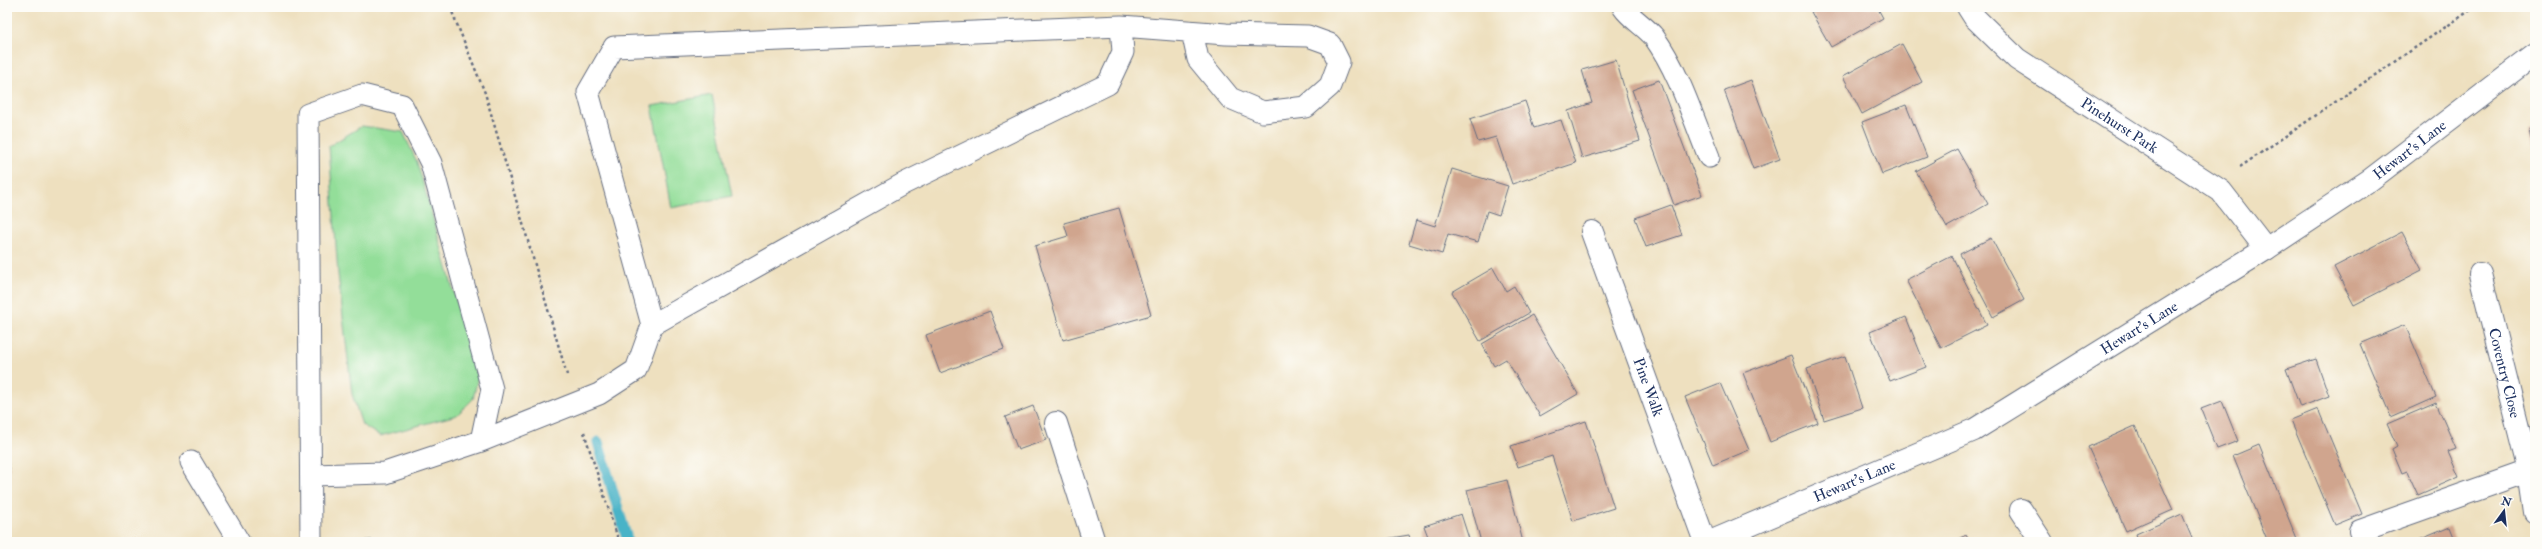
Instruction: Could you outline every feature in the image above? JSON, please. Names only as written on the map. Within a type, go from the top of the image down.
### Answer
[{"type":"street","name":"Pinehurst Park","points":[[1968,7],[1975,18],[2017,58],[2222,191],[2266,249]]},
{"type":"street","name":"Hewart's Lane","points":[[1710,542],[1974,430],[2266,249],[2370,180],[2535,54]]},
{"type":"street","name":"Pine Walk","points":[[1592,232],[1705,542]]},
{"type":"street","name":"Coventry Close","points":[[2480,274],[2529,471],[2535,512]]},
{"type":"street","points":[[1056,423],[1094,542]]},
{"type":"street","points":[[2360,531],[2529,471]]},
{"type":"street","points":[[2021,510],[2042,542]]},
{"type":"lane","points":[[1623,7],[1629,16],[1653,36],[1670,63],[1709,157]]},
{"type":"lane","points":[[652,325],[903,184],[1108,84],[1123,52],[1121,26]]},
{"type":"lane","points":[[311,475],[385,473],[481,441],[575,402],[599,394],[636,370],[652,325],[588,92],[614,47],[1121,26],[1192,32],[1308,36],[1330,44],[1339,62],[1330,86],[1306,107],[1263,112],[1230,98],[1198,59],[1192,32]]},
{"type":"lane","points":[[311,542],[308,114],[362,95],[402,105],[431,163],[492,389],[481,441]]},
{"type":"lane","points":[[191,462],[239,542]]},
{"type":"path","points":[[450,7],[485,93],[575,402],[619,542]]},
{"type":"path","points":[[2222,191],[2240,167],[2476,7]]},
{"type":"green space","points":[[712,95],[732,196],[671,208],[652,106]]},
{"type":"green space","points":[[362,126],[403,132],[417,162],[478,377],[473,399],[457,415],[380,436],[362,425],[352,394],[338,274],[329,146]]},
{"type":"building","points":[[1820,7],[1877,7],[1883,18],[1831,47],[1811,12]]},
{"type":"building","points":[[1902,44],[1922,82],[1862,114],[1843,76]]},
{"type":"building","points":[[1616,60],[1640,141],[1582,158],[1568,111],[1592,103],[1582,70]]},
{"type":"building","points":[[1659,80],[1702,195],[1674,205],[1632,90]]},
{"type":"building","points":[[1751,80],[1780,159],[1753,169],[1724,90]]},
{"type":"building","points":[[1525,101],[1534,128],[1561,120],[1576,163],[1512,184],[1496,137],[1478,142],[1470,119]]},
{"type":"building","points":[[1906,105],[1927,157],[1882,174],[1862,122]]},
{"type":"building","points":[[2535,128],[2535,151],[2534,151],[2529,129]]},
{"type":"building","points":[[1957,149],[1988,204],[1947,227],[1916,171]]},
{"type":"building","points":[[1452,169],[1508,186],[1499,215],[1487,211],[1478,242],[1448,234],[1442,254],[1409,244],[1416,220],[1435,226]]},
{"type":"building","points":[[1671,205],[1682,235],[1646,247],[1635,218]]},
{"type":"building","points":[[1119,208],[1151,315],[1063,340],[1035,246],[1068,236],[1064,223]]},
{"type":"building","points":[[2402,232],[2422,270],[2354,305],[2334,267]]},
{"type":"building","points":[[1991,238],[2024,300],[1993,317],[1960,254]]},
{"type":"building","points":[[1952,256],[1987,325],[1941,348],[1906,280]]},
{"type":"building","points":[[1493,268],[1506,291],[1514,286],[1529,313],[1480,341],[1452,292]]},
{"type":"building","points":[[990,311],[1004,349],[940,373],[926,335]]},
{"type":"building","points":[[1532,315],[1578,394],[1540,416],[1506,359],[1494,366],[1482,344]]},
{"type":"building","points":[[1906,317],[1926,367],[1890,381],[1870,332]]},
{"type":"building","points":[[2405,325],[2436,397],[2391,417],[2360,344]]},
{"type":"building","points":[[1791,355],[1818,423],[1770,442],[1743,373]]},
{"type":"building","points":[[1845,356],[1862,408],[1824,420],[1807,369]]},
{"type":"building","points":[[2316,359],[2329,396],[2300,407],[2286,369]]},
{"type":"building","points":[[1720,383],[1749,450],[1713,465],[1685,397]]},
{"type":"building","points":[[2222,401],[2238,441],[2217,449],[2201,409]]},
{"type":"building","points":[[2436,403],[2456,449],[2448,452],[2459,477],[2418,495],[2407,471],[2402,473],[2392,449],[2397,446],[2387,424]]},
{"type":"building","points":[[1033,406],[1046,440],[1018,450],[1005,417]]},
{"type":"building","points":[[2318,409],[2362,514],[2335,525],[2291,420]]},
{"type":"building","points":[[1586,421],[1614,508],[1573,521],[1552,456],[1518,467],[1511,446]]},
{"type":"building","points":[[2135,426],[2173,510],[2126,531],[2088,447]]},
{"type":"building","points":[[2259,445],[2298,542],[2268,542],[2233,456]]},
{"type":"building","points":[[7,459],[10,469],[7,470]]},
{"type":"building","points":[[1507,480],[1523,542],[1481,542],[1467,490]]},
{"type":"building","points":[[1461,514],[1470,542],[1430,542],[1424,526]]},
{"type":"building","points":[[2182,514],[2194,542],[2139,542],[2136,534]]},
{"type":"building","points":[[2450,527],[2456,542],[2414,542]]},
{"type":"building","points":[[1409,535],[1411,542],[1373,542],[1373,541]]},
{"type":"building","points":[[1966,535],[1970,542],[1952,542]]},
{"type":"building","points":[[372,540],[372,542],[353,542],[353,541]]},
{"type":"waterway","points":[[598,442],[628,542]]}]
